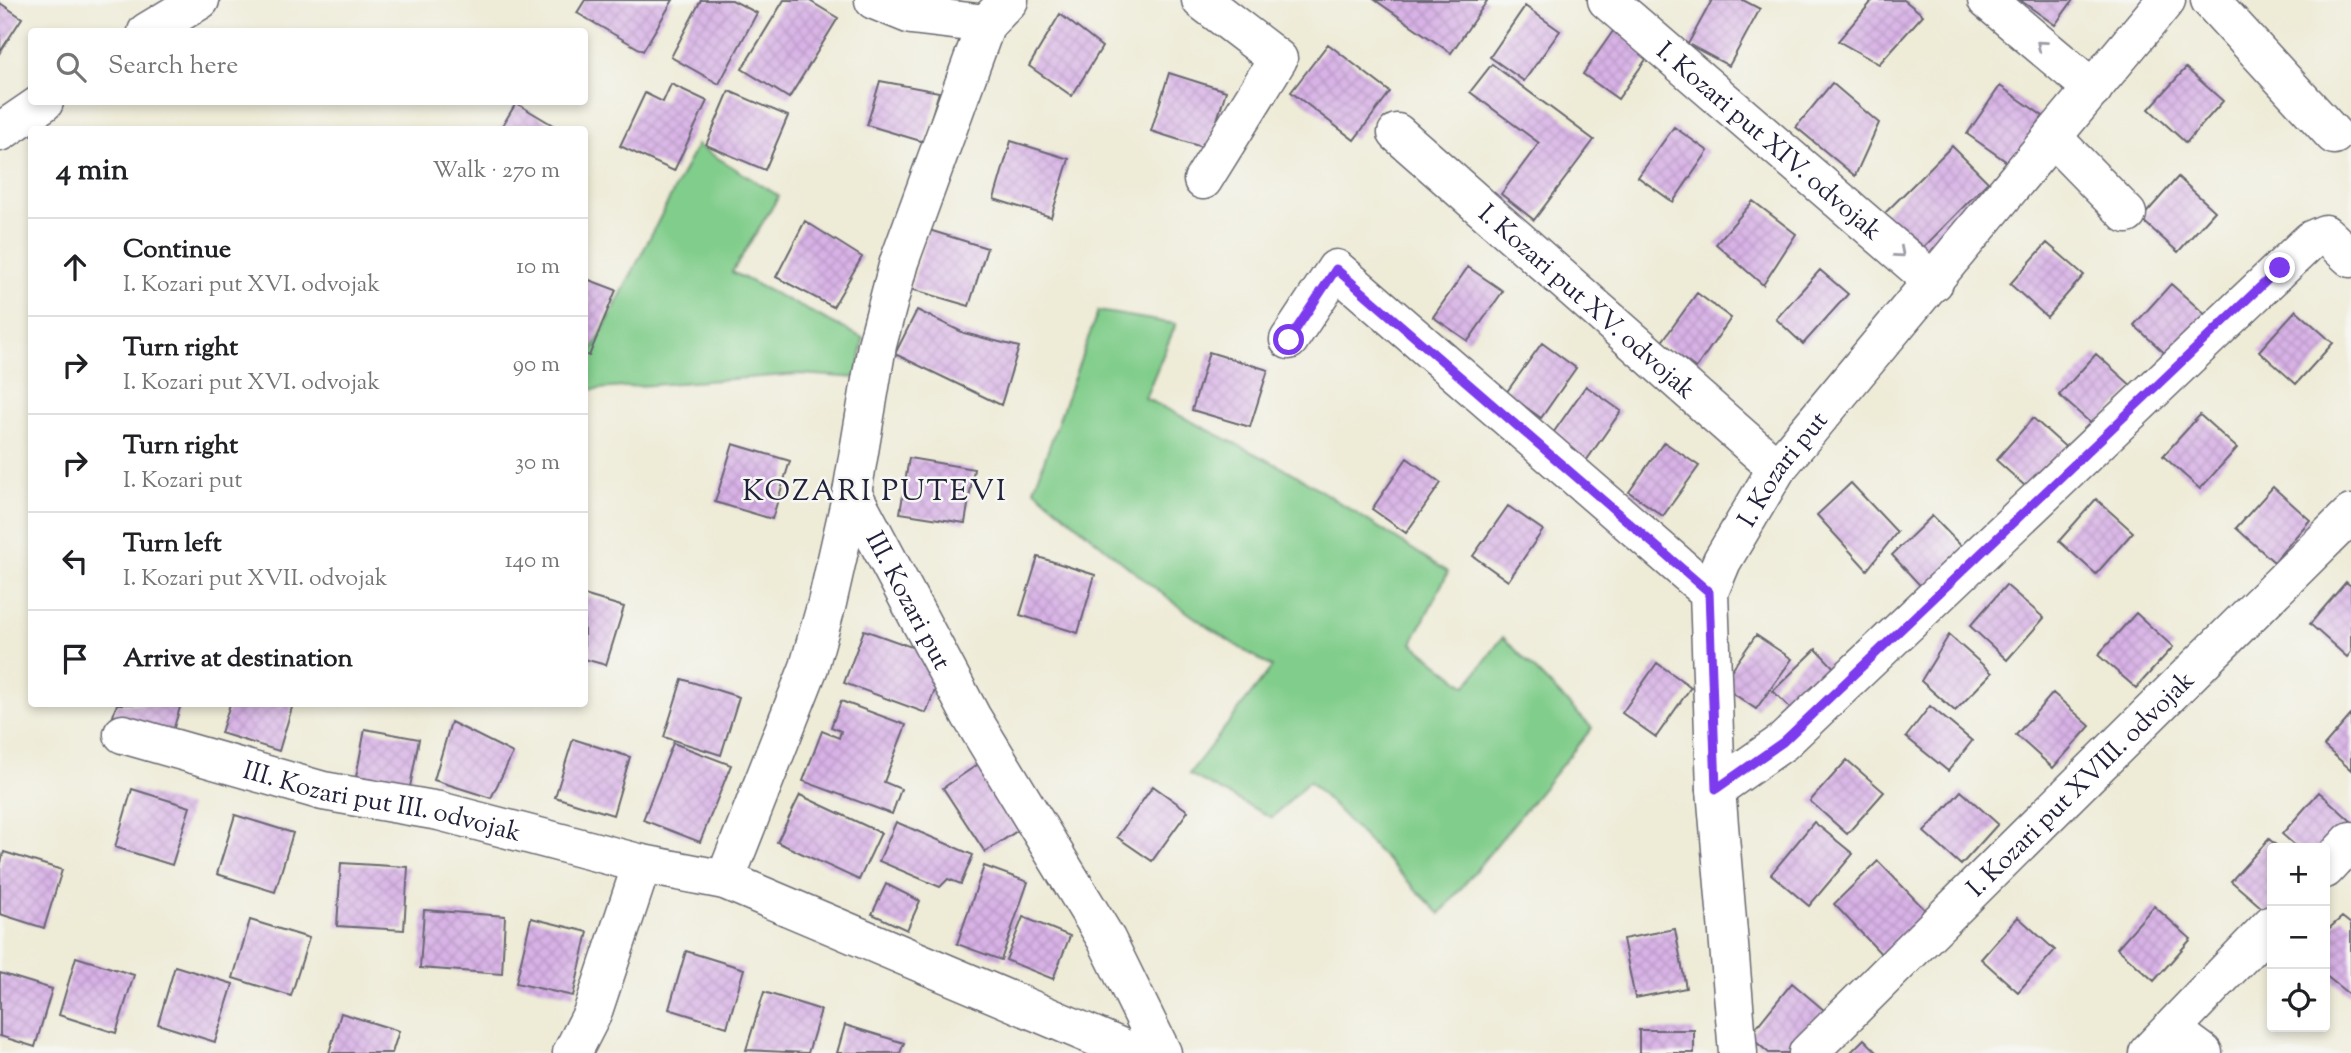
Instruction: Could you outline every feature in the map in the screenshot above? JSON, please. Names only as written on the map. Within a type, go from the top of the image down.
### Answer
[{"type":"street","points":[[154,28],[200,0]]},
{"type":"street","points":[[725,880],[809,667],[827,603],[852,493],[877,345],[899,262],[988,8],[911,15],[874,0]]},
{"type":"street","points":[[1200,0],[1279,59],[1203,180]]},
{"type":"street","name":"I. Kozari put XIV. odvojak","points":[[1607,0],[1934,282]]},
{"type":"street","points":[[1987,0],[2093,89]]},
{"type":"street","name":"I. Kozari put","points":[[1738,1053],[1716,789],[1709,592],[1723,561],[1777,468],[2166,0]]},
{"type":"street","points":[[2210,0],[2334,135]]},
{"type":"street","points":[[0,132],[40,105]]},
{"type":"street","name":"I. Kozari put XV. odvojak","points":[[1397,134],[1777,468]]},
{"type":"street","points":[[2053,138],[2127,214]]},
{"type":"street","points":[[1716,789],[1783,742],[2311,240],[2338,246]]},
{"type":"street","points":[[1289,340],[1336,269],[1709,592]]},
{"type":"street","name":"III. Kozari put","points":[[852,493],[971,716],[1107,939],[1162,1053]]},
{"type":"street","name":"I. Kozari put XVIII. odvojak","points":[[1808,1053],[2351,514]]},
{"type":"street","name":"III. Kozari put III. odvojak","points":[[123,734],[323,791],[439,811],[642,864],[725,880],[1134,1053]]},
{"type":"street","points":[[2330,864],[2351,841]]},
{"type":"street","points":[[572,1053],[592,1014],[642,864]]},
{"type":"street","points":[[2203,1053],[2160,1041],[2267,929]]},
{"type":"green space","points":[[697,145],[779,196],[732,272],[863,338],[858,378],[800,374],[588,390],[588,359]]},
{"type":"green space","points":[[1098,311],[1176,324],[1145,398],[1295,474],[1448,572],[1412,643],[1466,686],[1503,637],[1592,728],[1440,914],[1309,781],[1272,818],[1189,774],[1272,667],[1179,606],[1034,489]]},
{"type":"building","points":[[585,0],[673,0],[643,51],[577,13]]},
{"type":"building","points":[[701,0],[732,0],[757,13],[719,84],[671,57]]},
{"type":"building","points":[[784,0],[808,0],[838,18],[789,98],[742,69]]},
{"type":"building","points":[[1375,0],[1485,0],[1487,1],[1451,53]]},
{"type":"building","points":[[1712,0],[1743,0],[1760,9],[1729,66],[1688,44]]},
{"type":"building","points":[[1873,0],[1904,0],[1923,15],[1879,64],[1838,41]]},
{"type":"building","points":[[2020,0],[2073,0],[2055,25]]},
{"type":"building","points":[[0,3],[22,18],[0,52]]},
{"type":"building","points":[[1525,6],[1560,31],[1524,81],[1490,57]]},
{"type":"building","points":[[1060,14],[1102,47],[1072,96],[1029,66]]},
{"type":"building","points":[[1618,24],[1654,48],[1618,99],[1583,74]]},
{"type":"building","points":[[1328,44],[1390,92],[1354,140],[1291,92]]},
{"type":"building","points":[[1492,64],[1594,140],[1534,220],[1501,194],[1539,143],[1470,92]]},
{"type":"building","points":[[2186,68],[2223,101],[2186,143],[2149,109]]},
{"type":"building","points":[[1169,73],[1226,91],[1208,149],[1151,131]]},
{"type":"building","points":[[880,81],[939,92],[924,142],[867,125]]},
{"type":"building","points":[[1832,83],[1879,123],[1855,176],[1796,127]]},
{"type":"building","points":[[671,84],[707,101],[674,171],[620,146],[645,93],[663,102]]},
{"type":"building","points":[[2000,86],[2043,116],[2010,164],[1967,134]]},
{"type":"building","points":[[729,91],[788,116],[765,170],[706,145]]},
{"type":"building","points":[[515,105],[519,105],[554,126],[502,126]]},
{"type":"building","points":[[1674,127],[1708,151],[1673,202],[1638,177]]},
{"type":"building","points":[[1011,141],[1069,159],[1051,217],[994,199]]},
{"type":"building","points":[[1952,146],[1988,182],[1924,247],[1884,214]]},
{"type":"building","points":[[2178,177],[2215,211],[2178,252],[2141,219]]},
{"type":"building","points":[[1753,201],[1796,234],[1763,285],[1716,244]]},
{"type":"building","points":[[805,221],[862,257],[833,307],[776,277]]},
{"type":"building","points":[[929,230],[987,248],[969,306],[911,289]]},
{"type":"building","points":[[2047,243],[2084,275],[2047,317],[2010,284]]},
{"type":"building","points":[[1468,267],[1503,291],[1468,341],[1433,317]]},
{"type":"building","points":[[1820,270],[1848,294],[1803,344],[1776,319]]},
{"type":"building","points":[[588,280],[616,290],[588,356]]},
{"type":"building","points":[[2171,284],[2208,317],[2171,359],[2134,325]]},
{"type":"building","points":[[1697,293],[1731,318],[1696,368],[1661,343]]},
{"type":"building","points":[[917,310],[964,333],[1019,347],[1001,405],[895,354]]},
{"type":"building","points":[[2296,310],[2333,343],[2296,384],[2259,351]]},
{"type":"building","points":[[1542,343],[1576,368],[1541,418],[1506,393]]},
{"type":"building","points":[[1209,352],[1268,370],[1250,427],[1192,410]]},
{"type":"building","points":[[2096,354],[2133,387],[2096,428],[2059,395]]},
{"type":"building","points":[[1586,386],[1621,411],[1586,461],[1551,436]]},
{"type":"building","points":[[2200,415],[2237,448],[2200,489],[2163,456]]},
{"type":"building","points":[[2033,418],[2070,451],[2033,493],[1996,460]]},
{"type":"building","points":[[1664,442],[1699,466],[1663,516],[1629,492]]},
{"type":"building","points":[[733,444],[790,461],[772,519],[715,502]]},
{"type":"building","points":[[909,458],[974,469],[965,523],[900,513]]},
{"type":"building","points":[[1407,458],[1441,483],[1406,533],[1372,509]]},
{"type":"building","points":[[1851,483],[1897,532],[1867,570],[1817,515]]},
{"type":"building","points":[[2273,487],[2310,520],[2274,562],[2236,528]]},
{"type":"building","points":[[2096,499],[2133,532],[2096,574],[2059,541]]},
{"type":"building","points":[[1508,506],[1543,530],[1508,581],[1473,556]]},
{"type":"building","points":[[1932,516],[1970,555],[1928,594],[1892,555]]},
{"type":"building","points":[[1038,557],[1095,575],[1078,633],[1020,615]]},
{"type":"building","points":[[2346,582],[2351,586],[2351,652],[2347,657],[2310,624]]},
{"type":"building","points":[[2006,585],[2044,618],[2007,660],[1970,626]]},
{"type":"building","points":[[588,596],[624,607],[606,665],[588,660]]},
{"type":"building","points":[[2136,613],[2173,647],[2136,688],[2098,655]]},
{"type":"building","points":[[864,630],[923,651],[940,677],[926,713],[844,683]]},
{"type":"building","points":[[1756,635],[1792,659],[1756,709],[1721,685]]},
{"type":"building","points":[[1949,635],[1992,673],[1955,711],[1921,681]]},
{"type":"building","points":[[1816,649],[1840,674],[1798,716],[1773,691]]},
{"type":"building","points":[[1657,663],[1691,687],[1656,737],[1622,713]]},
{"type":"building","points":[[682,679],[739,697],[721,755],[664,737]]},
{"type":"building","points":[[2053,693],[2090,726],[2053,768],[2016,735]]},
{"type":"building","points":[[841,701],[906,725],[884,782],[901,789],[892,814],[803,781],[822,731],[839,738],[841,731],[831,727]]},
{"type":"building","points":[[1930,706],[1972,741],[1948,771],[1906,737]]},
{"type":"building","points":[[116,707],[180,707],[172,734],[113,716]]},
{"type":"building","points":[[229,707],[292,707],[279,751],[221,733]]},
{"type":"building","points":[[2351,715],[2351,770],[2324,746]]},
{"type":"building","points":[[451,722],[513,753],[491,798],[434,780]]},
{"type":"building","points":[[365,729],[419,739],[410,787],[356,777]]},
{"type":"building","points":[[573,739],[630,757],[613,815],[555,797]]},
{"type":"building","points":[[673,743],[731,765],[700,842],[643,820]]},
{"type":"building","points":[[986,759],[1029,823],[985,852],[943,788]]},
{"type":"building","points":[[1847,760],[1884,792],[1847,834],[1810,801]]},
{"type":"building","points":[[1153,786],[1188,811],[1152,861],[1117,837]]},
{"type":"building","points":[[132,789],[190,807],[172,865],[115,847]]},
{"type":"building","points":[[1961,791],[1998,824],[1961,865],[1924,832]]},
{"type":"building","points":[[2319,792],[2351,821],[2351,831],[2330,845],[2292,843],[2282,834]]},
{"type":"building","points":[[800,795],[881,833],[859,880],[777,842]]},
{"type":"building","points":[[235,815],[293,833],[275,892],[217,874]]},
{"type":"building","points":[[896,822],[973,855],[961,884],[948,879],[940,887],[879,861]]},
{"type":"building","points":[[1814,822],[1853,854],[1809,906],[1771,874]]},
{"type":"building","points":[[2269,839],[2273,843],[2267,843],[2267,912],[2231,881]]},
{"type":"building","points":[[4,852],[62,870],[44,928],[0,914],[0,866]]},
{"type":"building","points":[[1878,861],[1932,917],[1887,960],[1834,904]]},
{"type":"building","points":[[341,863],[408,867],[404,930],[337,926]]},
{"type":"building","points":[[984,866],[1028,882],[1001,960],[957,944]]},
{"type":"building","points":[[886,884],[920,901],[907,930],[872,914]]},
{"type":"building","points":[[2154,906],[2191,939],[2154,981],[2117,948]]},
{"type":"building","points":[[424,910],[505,916],[502,974],[420,968]]},
{"type":"building","points":[[1023,917],[1070,936],[1053,979],[1006,960]]},
{"type":"building","points":[[2018,917],[2055,950],[2018,992],[1981,959]]},
{"type":"building","points":[[2342,917],[2351,924],[2351,996],[2330,979],[2330,928]]},
{"type":"building","points":[[531,918],[588,932],[573,996],[516,983]]},
{"type":"building","points":[[250,920],[309,938],[291,996],[233,978]]},
{"type":"building","points":[[1675,929],[1686,988],[1635,998],[1623,939]]},
{"type":"building","points":[[686,951],[744,969],[727,1027],[669,1009]]},
{"type":"building","points":[[76,957],[134,975],[116,1033],[59,1015]]},
{"type":"building","points":[[175,966],[233,984],[215,1042],[158,1024]]},
{"type":"building","points":[[0,973],[52,989],[35,1047],[0,1036]]},
{"type":"building","points":[[1792,983],[1831,1016],[1800,1053],[1769,1053],[1749,1036]]},
{"type":"building","points":[[764,992],[821,1010],[808,1053],[746,1050]]},
{"type":"building","points":[[341,1013],[399,1031],[392,1053],[329,1053]]},
{"type":"building","points":[[845,1025],[904,1043],[900,1053],[837,1053]]},
{"type":"building","points":[[1639,1030],[1694,1030],[1694,1053],[1639,1053]]},
{"type":"building","points":[[1864,1039],[1878,1053],[1850,1053]]},
{"type":"district","name":"KOZARI PUTEVI","points":[[875,490]]},
{"type":"route","points":[[1289,340],[1336,269],[1709,592],[1716,789],[1783,742],[2280,268]]}]
